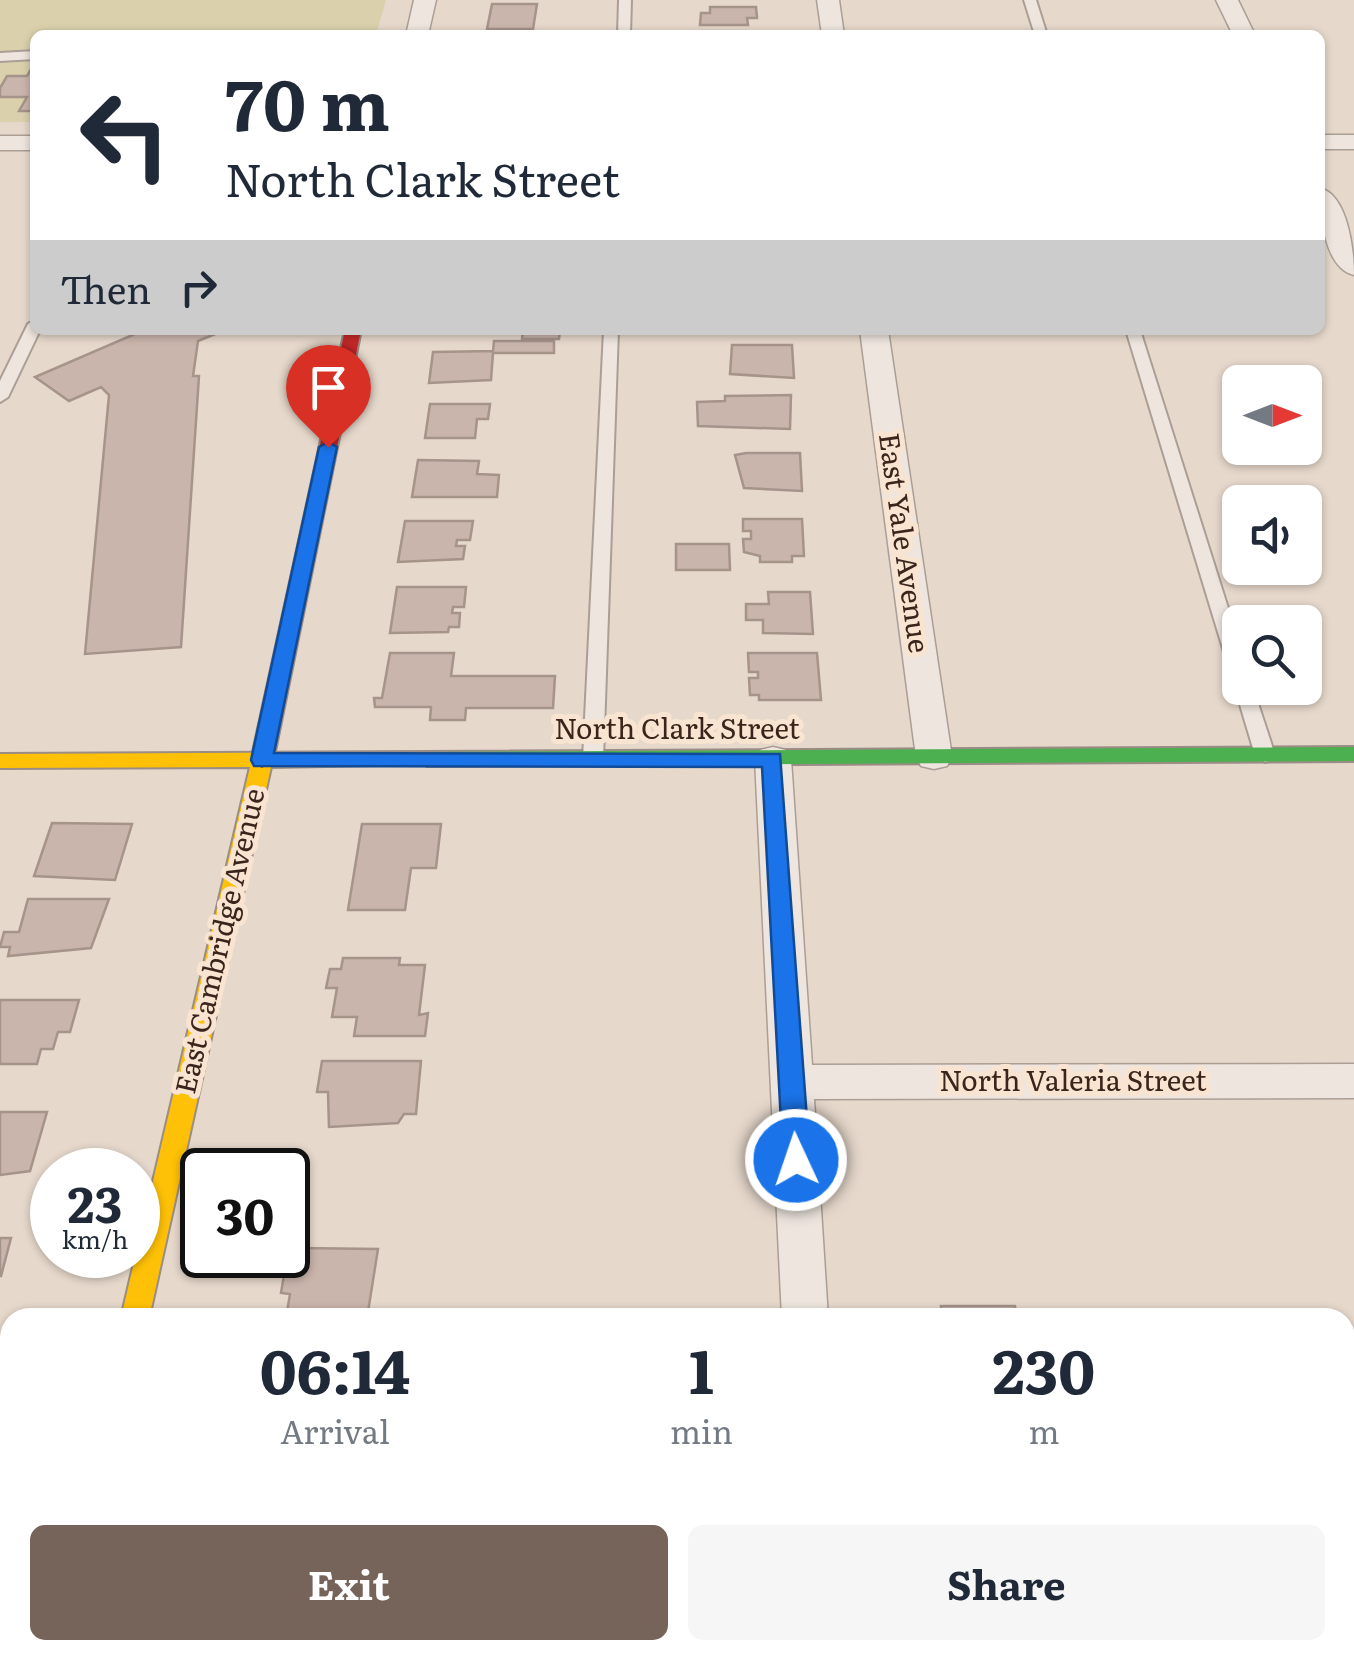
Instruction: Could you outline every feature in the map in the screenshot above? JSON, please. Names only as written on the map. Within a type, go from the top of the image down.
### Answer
[{"type":"street","points":[[418,30],[425,0]]},
{"type":"street","points":[[828,0],[831,30]]},
{"type":"street","points":[[1227,0],[1242,30]]},
{"type":"street","points":[[1325,142],[1354,142]]},
{"type":"street","points":[[0,143],[30,143]]},
{"type":"street","points":[[1325,206],[1354,267]]},
{"type":"street","name":"East Cambridge Avenue","points":[[137,1308],[262,760],[352,335]]},
{"type":"street","name":"East Yale Avenue","points":[[875,335],[934,756]]},
{"type":"street","name":"North Clark Street","points":[[0,760],[1354,754]]},
{"type":"street","points":[[772,759],[805,1308]]},
{"type":"street","name":"North Valeria Street","points":[[792,1082],[1354,1081]]},
{"type":"lane","points":[[624,30],[625,0]]},
{"type":"lane","points":[[1030,0],[1039,30]]},
{"type":"lane","points":[[0,57],[30,54]]},
{"type":"lane","points":[[0,398],[30,335]]},
{"type":"lane","points":[[593,760],[611,335]]},
{"type":"lane","points":[[1135,335],[1222,617]]},
{"type":"lane","points":[[1249,705],[1265,754]]},
{"type":"shaded area","points":[[0,0],[386,0],[377,30],[30,30],[30,122],[0,122]]},
{"type":"building","points":[[492,4],[537,4],[533,29],[487,29]]},
{"type":"building","points":[[710,7],[756,7],[757,18],[747,18],[748,25],[700,25],[701,13],[710,13]]},
{"type":"building","points":[[30,71],[30,111],[19,111],[27,97],[0,97],[0,88],[7,76],[27,76]]},
{"type":"building","points":[[132,335],[213,335],[198,341],[193,376],[199,376],[181,647],[85,654],[109,395],[101,387],[69,401],[35,377]]},
{"type":"building","points":[[522,335],[559,335],[559,339],[522,339]]},
{"type":"building","points":[[494,341],[554,341],[554,353],[493,353],[491,380],[429,383],[433,352],[493,351]]},
{"type":"building","points":[[732,345],[792,345],[794,378],[730,374]]},
{"type":"building","points":[[791,395],[790,429],[698,426],[697,402],[725,401],[725,396]]},
{"type":"building","points":[[430,404],[490,404],[488,419],[477,419],[475,438],[425,438]]},
{"type":"building","points":[[800,453],[802,491],[744,488],[735,455]]},
{"type":"building","points":[[418,460],[479,461],[477,474],[499,475],[497,497],[412,497]]},
{"type":"building","points":[[743,519],[802,519],[804,556],[792,556],[792,562],[760,562],[760,556],[744,552],[743,539],[751,539],[751,531],[743,531]]},
{"type":"building","points":[[405,521],[473,521],[470,540],[457,540],[456,546],[465,546],[463,559],[398,562]]},
{"type":"building","points":[[676,544],[729,544],[730,570],[676,570]]},
{"type":"building","points":[[397,587],[466,587],[464,607],[453,607],[452,613],[460,613],[459,627],[449,627],[448,632],[390,633]]},
{"type":"building","points":[[768,592],[810,592],[813,634],[763,633],[763,620],[746,620],[746,604],[769,604]]},
{"type":"building","points":[[390,653],[454,653],[451,676],[555,676],[553,708],[466,708],[465,720],[430,720],[431,707],[375,707],[374,698],[382,698]]},
{"type":"building","points":[[748,653],[817,653],[821,700],[759,700],[759,695],[750,695],[749,678],[758,678],[758,672],[749,672]]},
{"type":"building","points":[[52,823],[132,824],[115,880],[34,876]]},
{"type":"building","points":[[362,824],[441,824],[436,868],[411,868],[405,910],[348,910]]},
{"type":"building","points":[[28,899],[109,899],[91,948],[8,956],[10,947],[0,947],[4,932],[19,932]]},
{"type":"building","points":[[343,958],[400,958],[399,965],[425,965],[419,1015],[428,1013],[425,1036],[354,1036],[357,1017],[332,1017],[337,988],[326,988],[330,969],[341,969]]},
{"type":"building","points":[[0,1000],[79,1000],[70,1032],[58,1032],[53,1049],[41,1049],[37,1064],[0,1064]]},
{"type":"building","points":[[322,1061],[421,1061],[416,1114],[404,1114],[398,1123],[329,1127],[328,1092],[317,1092]]},
{"type":"building","points":[[0,1112],[47,1112],[37,1148],[30,1148],[30,1171],[0,1175]]},
{"type":"building","points":[[0,1238],[11,1238],[1,1276],[0,1276]]},
{"type":"building","points":[[310,1248],[378,1249],[369,1308],[288,1308],[290,1294],[281,1293],[284,1278],[310,1278]]},
{"type":"building","points":[[941,1306],[1015,1308],[941,1308]]},
{"type":"traffic: fast","points":[[427,759],[1354,754]]},
{"type":"traffic: slow","points":[[0,761],[427,759]]},
{"type":"traffic: slow","points":[[137,1308],[262,761]]},
{"type":"traffic: jam","points":[[262,761],[352,335]]},
{"type":"route","points":[[328,447],[262,760],[772,759],[796,1160]]}]
